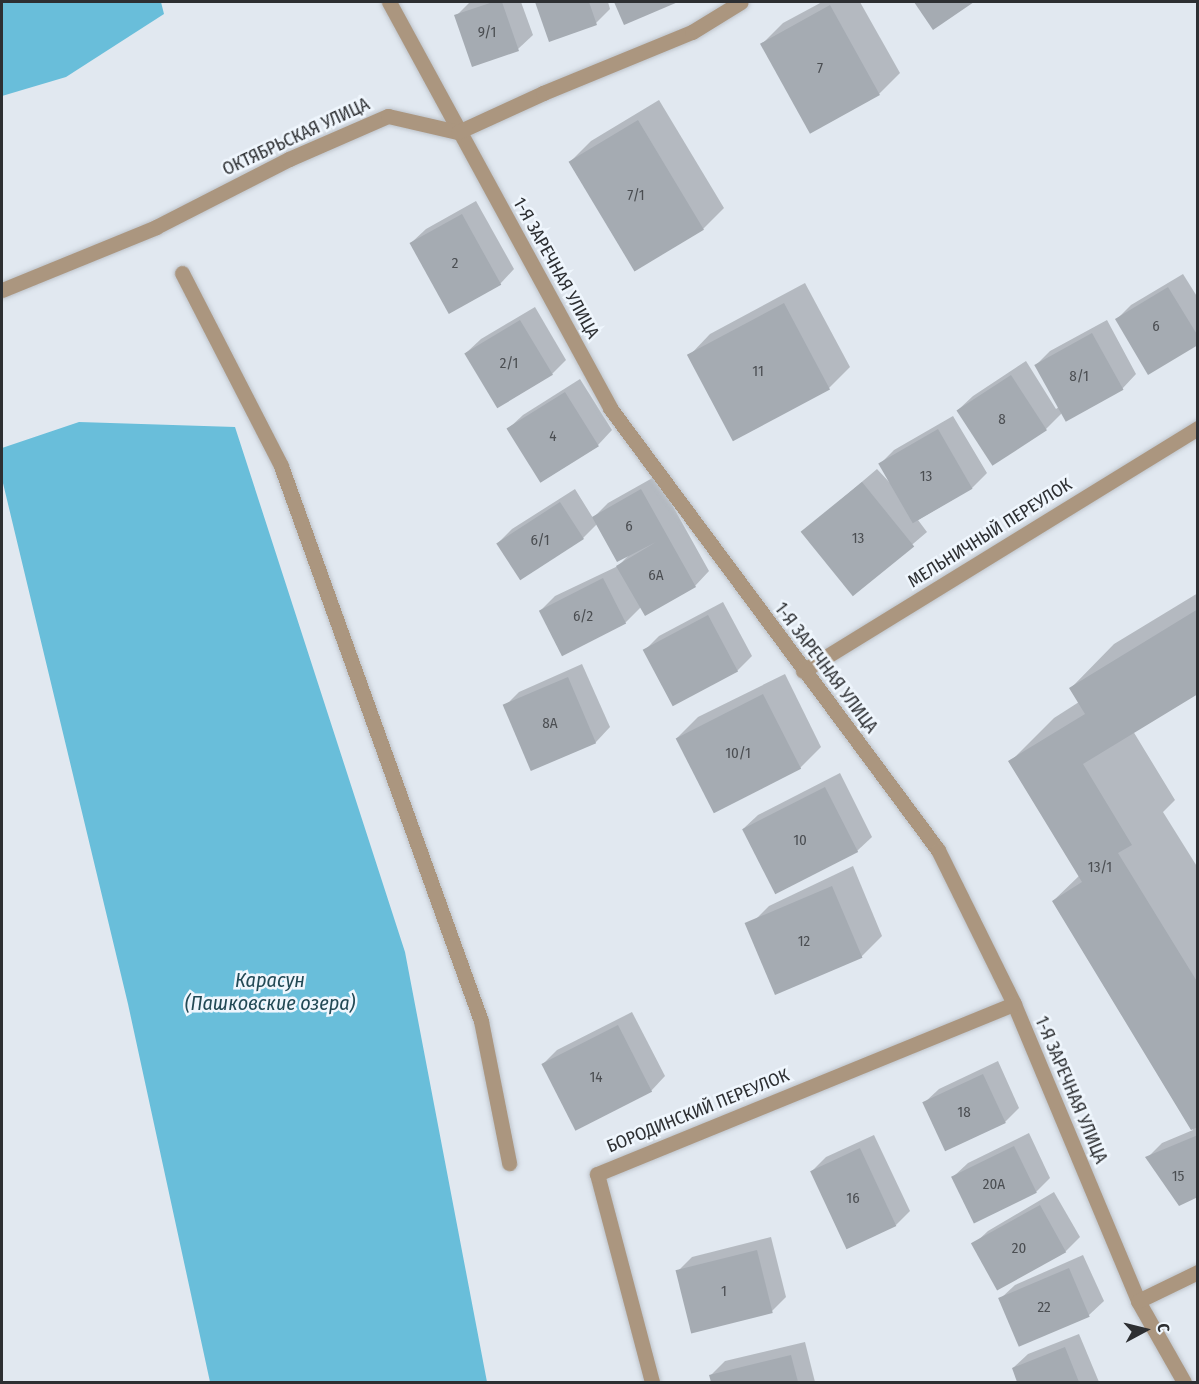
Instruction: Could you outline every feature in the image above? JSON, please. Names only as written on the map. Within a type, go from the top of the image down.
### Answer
[{"type":"street","name":"1-Я ЗАРЕЧНАЯ УЛИЦА","points":[[389,2],[610,408],[938,850],[1014,1004],[1138,1301],[1184,1383]]},
{"type":"street","points":[[458,132],[692,32],[741,2]]},
{"type":"street","name":"ОКТЯБРЬСКАЯ УЛИЦА","points":[[2,290],[156,228],[289,159],[388,117],[458,132]]},
{"type":"street","points":[[182,273],[281,466],[481,1022],[509,1163]]},
{"type":"street","name":"МЕЛЬНИЧНЫЙ ПЕРЕУЛОК","points":[[803,671],[1197,428]]},
{"type":"street","name":"БОРОДИНСКИЙ ПЕРЕУЛОК","points":[[652,1383],[597,1174],[1014,1004]]},
{"type":"street","points":[[1138,1301],[1197,1272]]},
{"type":"water","points":[[2,2],[161,2],[164,14],[66,77],[2,96]]},
{"type":"water","name":"Карасун (Пашковские озера)","points":[[79,422],[235,427],[405,952],[487,1382],[210,1382],[128,1004],[2,479],[2,448]]},
{"type":"building","points":[[493,2],[502,2],[519,51],[472,67],[454,15]]},
{"type":"building","points":[[535,2],[589,2],[597,25],[549,42]]},
{"type":"building","points":[[614,2],[678,2],[624,25]]},
{"type":"building","points":[[914,2],[974,2],[933,30]]},
{"type":"building","points":[[830,5],[880,95],[810,134],[760,44]]},
{"type":"building","points":[[638,120],[704,230],[634,271],[569,162]]},
{"type":"building","points":[[462,214],[501,285],[449,314],[410,243]]},
{"type":"building","points":[[1168,287],[1198,336],[1198,345],[1148,375],[1115,319]]},
{"type":"building","points":[[784,303],[830,390],[733,441],[687,355]]},
{"type":"building","points":[[520,320],[553,375],[497,408],[464,353]]},
{"type":"building","points":[[1092,333],[1124,390],[1066,422],[1034,365]]},
{"type":"building","points":[[1011,375],[1047,430],[992,466],[956,410]]},
{"type":"building","points":[[565,392],[599,446],[540,483],[506,429]]},
{"type":"building","points":[[938,429],[972,489],[913,523],[878,464]]},
{"type":"building","points":[[862,482],[914,547],[853,596],[801,532]]},
{"type":"building","points":[[641,489],[696,587],[645,616],[616,566],[656,542],[617,562],[592,517]]},
{"type":"building","points":[[560,502],[584,539],[520,580],[496,543]]},
{"type":"building","points":[[603,578],[626,623],[562,656],[539,611]]},
{"type":"building","points":[[1198,609],[1198,694],[1083,764],[1132,845],[1118,853],[1198,983],[1198,1127],[1191,1130],[1052,901],[1082,882],[1008,761],[1085,714],[1069,688]]},
{"type":"building","points":[[708,615],[738,672],[673,706],[643,650]]},
{"type":"building","points":[[568,677],[596,743],[531,771],[503,705]]},
{"type":"building","points":[[763,694],[801,769],[714,813],[676,738]]},
{"type":"building","points":[[825,787],[858,852],[775,894],[742,829]]},
{"type":"building","points":[[832,886],[862,958],[775,995],[745,923]]},
{"type":"building","points":[[618,1025],[652,1092],[575,1131],[541,1064]]},
{"type":"building","points":[[983,1074],[1006,1123],[945,1151],[922,1102]]},
{"type":"building","points":[[1198,1135],[1198,1197],[1179,1206],[1145,1157]]},
{"type":"building","points":[[1014,1146],[1037,1193],[974,1223],[951,1177]]},
{"type":"building","points":[[860,1148],[896,1226],[846,1249],[810,1171]]},
{"type":"building","points":[[1040,1205],[1066,1252],[997,1291],[971,1243]]},
{"type":"building","points":[[757,1250],[773,1313],[691,1333],[675,1270]]},
{"type":"building","points":[[1069,1268],[1090,1317],[1019,1347],[998,1298]]},
{"type":"building","points":[[1065,1347],[1079,1382],[1017,1382],[1012,1368]]},
{"type":"building","points":[[791,1355],[798,1382],[711,1382],[709,1375]]}]
